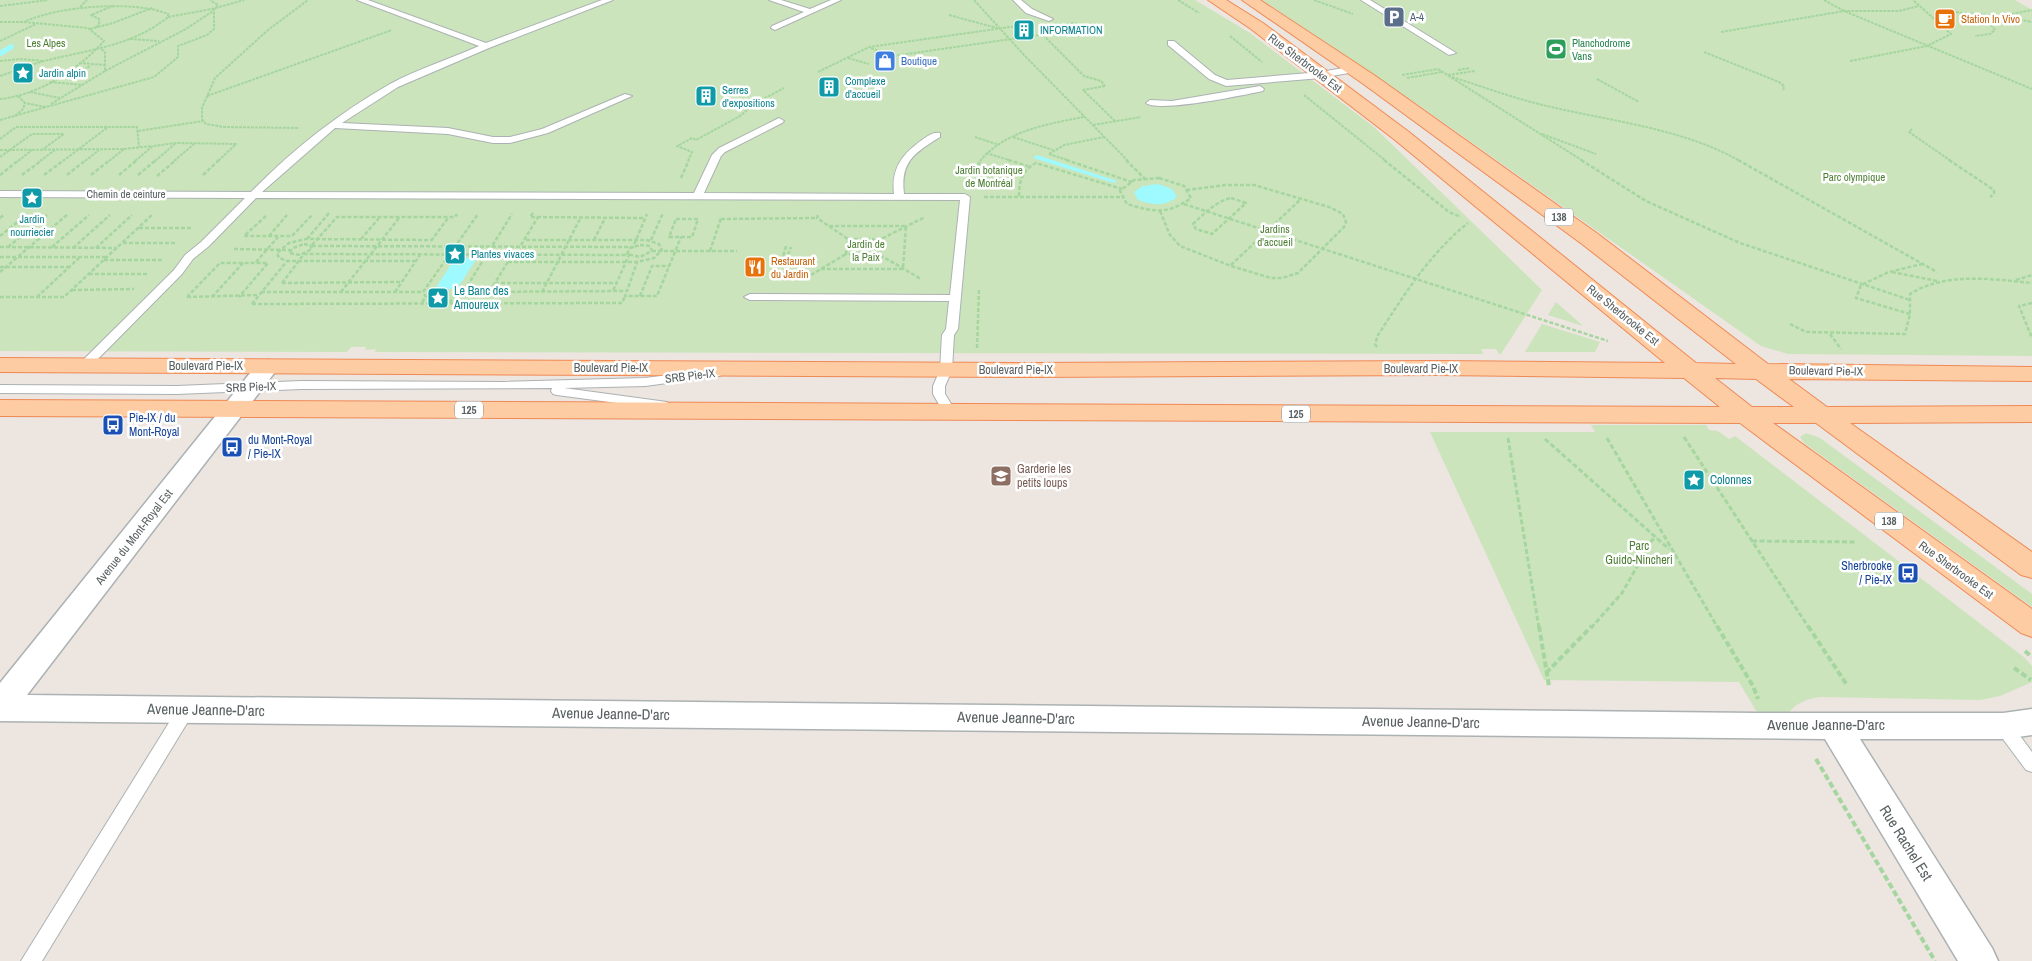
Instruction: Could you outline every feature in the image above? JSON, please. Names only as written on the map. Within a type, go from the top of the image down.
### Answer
[{"type":"main road","name":"Rue Sherbrooke Est","points":[[1216,0],[1257,26],[1402,136],[1747,415],[2032,625]]},
{"type":"main road","name":"Rue Sherbrooke Est","points":[[1250,0],[1354,69],[1590,239],[1820,415],[2032,567]]},
{"type":"main road","name":"Boulevard Pie-IX","points":[[0,365],[946,370],[1760,370],[2032,374]]},
{"type":"main road","name":"125","points":[[0,408],[1820,415]]},
{"type":"main road","points":[[1820,415],[2032,414]]},
{"type":"street","name":"Avenue du Mont-Royal Est","points":[[0,707],[267,367]]},
{"type":"street","name":"Avenue Jeanne-D'arc","points":[[0,707],[1796,725],[2018,724]]},
{"type":"street","name":"Rue Rachel Est","points":[[1833,725],[1979,961]]},
{"type":"lane","points":[[361,0],[486,46]]},
{"type":"lane","points":[[84,366],[178,272],[189,257],[205,244],[253,195],[332,125],[395,85],[486,46],[610,0]]},
{"type":"lane","points":[[773,0],[811,12]]},
{"type":"lane","points":[[775,28],[837,0]]},
{"type":"lane","points":[[1017,0],[1029,12],[1049,19]]},
{"type":"lane","points":[[1365,0],[1452,54]]},
{"type":"lane","points":[[1171,43],[1212,77],[1226,83],[1321,75]]},
{"type":"lane","points":[[1150,103],[1172,104],[1282,86],[1321,75],[1354,69]]},
{"type":"lane","points":[[332,125],[448,130],[493,140],[510,140],[545,131],[628,96]]},
{"type":"lane","points":[[698,196],[717,155],[722,150],[779,121]]},
{"type":"lane","points":[[899,196],[896,181],[901,165],[909,153],[937,136]]},
{"type":"lane","name":"Chemin de ceinture","points":[[0,194],[253,195]]},
{"type":"lane","points":[[253,195],[965,196],[952,329],[947,341],[946,370],[939,386],[939,394],[950,412]]},
{"type":"lane","points":[[750,297],[954,298]]},
{"type":"lane","name":"SRB Pie-IX","points":[[0,389],[177,390],[252,387],[502,386],[645,382],[759,368]]},
{"type":"lane","name":"SRB Pie-IX","points":[[502,386],[592,395],[704,411]]},
{"type":"lane","points":[[31,961],[186,710]]},
{"type":"lane","points":[[2018,724],[2032,765]]},
{"type":"path","points":[[0,6],[48,0]]},
{"type":"path","points":[[80,7],[87,0]]},
{"type":"path","points":[[210,0],[218,5],[218,8]]},
{"type":"path","points":[[0,76],[45,61],[127,39],[168,17],[218,8],[244,0]]},
{"type":"path","points":[[203,121],[202,108],[216,78],[268,30],[308,0]]},
{"type":"path","points":[[974,0],[1009,39],[1145,179]]},
{"type":"path","points":[[1178,0],[1202,16]]},
{"type":"path","points":[[1315,0],[1321,0]]},
{"type":"path","points":[[1315,0],[1327,6],[1344,8],[1356,16]]},
{"type":"path","points":[[1824,0],[1844,11],[2032,89]]},
{"type":"path","points":[[1850,61],[1926,46],[1951,34],[1914,0]]},
{"type":"path","points":[[96,28],[99,25],[100,19],[91,15],[116,6]]},
{"type":"path","points":[[1721,32],[1844,11],[1899,11],[1919,6]]},
{"type":"path","points":[[24,22],[50,12],[80,7],[153,7],[163,10],[168,17]]},
{"type":"path","points":[[0,23],[24,22],[89,29],[113,24],[153,7]]},
{"type":"path","points":[[18,96],[25,103],[46,107],[104,71],[176,34],[218,8]]},
{"type":"path","points":[[2001,16],[2032,10]]},
{"type":"path","points":[[1940,11],[2001,16],[2032,22]]},
{"type":"path","points":[[0,120],[129,85],[161,73],[178,57],[178,46],[207,35],[214,29],[214,12]]},
{"type":"path","points":[[1971,13],[1989,22],[1995,30],[1990,34],[1975,36]]},
{"type":"path","points":[[948,15],[1000,29]]},
{"type":"path","points":[[206,96],[418,21]]},
{"type":"path","points":[[0,41],[36,24]]},
{"type":"path","points":[[818,72],[869,47],[1024,25]]},
{"type":"path","points":[[1067,28],[1079,26]]},
{"type":"path","points":[[1036,28],[1084,76],[1101,81],[1105,86],[1083,90],[1116,121]]},
{"type":"path","points":[[0,99],[30,92],[50,82],[99,48],[104,41],[89,29]]},
{"type":"path","points":[[1070,32],[1083,30]]},
{"type":"path","points":[[1225,32],[1268,66]]},
{"type":"path","points":[[1074,35],[1087,33]]},
{"type":"path","points":[[869,47],[893,56],[1042,34]]},
{"type":"path","points":[[127,39],[161,41]]},
{"type":"path","points":[[99,48],[105,52],[104,71]]},
{"type":"path","points":[[1704,52],[1779,82],[1784,86],[1783,90]]},
{"type":"path","points":[[848,58],[869,64]]},
{"type":"path","points":[[0,61],[20,59],[45,61]]},
{"type":"path","points":[[78,63],[105,65]]},
{"type":"path","points":[[1430,64],[1622,187],[1672,213],[1740,243],[1910,300]]},
{"type":"path","points":[[73,75],[91,65]]},
{"type":"path","points":[[1402,74],[1438,69]]},
{"type":"path","points":[[1448,75],[1475,70]]},
{"type":"path","points":[[1413,77],[1443,72]]},
{"type":"path","points":[[1448,75],[1538,104],[1655,130],[1717,148],[1937,272]]},
{"type":"path","points":[[1597,80],[1639,102]]},
{"type":"path","points":[[50,82],[83,85]]},
{"type":"path","points":[[30,92],[61,98]]},
{"type":"path","points":[[15,116],[23,109],[25,103]]},
{"type":"path","points":[[965,196],[972,171],[980,158],[986,153],[1036,126],[1084,117]]},
{"type":"path","points":[[1092,125],[1144,117]]},
{"type":"path","points":[[138,131],[203,121],[206,124],[224,127],[298,128]]},
{"type":"path","points":[[48,134],[58,126]]},
{"type":"path","points":[[0,140],[16,127],[137,127],[139,147]]},
{"type":"path","points":[[42,177],[108,127]]},
{"type":"path","points":[[1532,129],[1596,154]]},
{"type":"path","points":[[1912,129],[1908,132],[1994,190],[1994,194],[1990,197]]},
{"type":"path","points":[[0,157],[32,134],[64,134],[43,150]]},
{"type":"path","points":[[975,137],[1000,145]]},
{"type":"path","points":[[1013,137],[1053,150]]},
{"type":"path","points":[[1104,137],[1074,142],[1053,150],[1049,154],[1132,182]]},
{"type":"path","points":[[0,150],[124,149],[176,143],[236,144],[200,178]]},
{"type":"path","points":[[136,178],[176,143]]},
{"type":"path","points":[[156,178],[195,144]]},
{"type":"path","points":[[116,177],[153,146]]},
{"type":"path","points":[[20,177],[56,149]]},
{"type":"path","points":[[65,177],[100,149]]},
{"type":"path","points":[[89,177],[124,149]]},
{"type":"path","points":[[0,175],[33,150]]},
{"type":"path","points":[[986,153],[1028,166],[1036,163],[1122,190]]},
{"type":"path","points":[[1019,196],[1020,180],[1028,166]]},
{"type":"path","points":[[1159,178],[1184,186],[1190,198],[1177,209],[1152,212],[1126,204],[1120,191],[1132,182],[1159,178]]},
{"type":"path","points":[[1160,211],[1170,235],[1180,246],[1231,266],[1263,276],[1282,278],[1298,273],[1344,227],[1346,219],[1334,208],[1248,185],[1225,185],[1186,190]]},
{"type":"path","points":[[721,219],[817,218],[848,239],[877,241],[965,196],[1123,197]]},
{"type":"path","points":[[986,196],[986,206]]},
{"type":"path","points":[[1231,198],[1246,203],[1212,234],[1196,229],[1193,224],[1207,211],[1221,199],[1231,198]]},
{"type":"path","points":[[1231,266],[1301,198]]},
{"type":"path","points":[[1184,204],[1608,341]]},
{"type":"path","points":[[651,240],[666,206]]},
{"type":"path","points":[[0,272],[73,210]]},
{"type":"path","points":[[0,297],[64,297],[157,210]]},
{"type":"path","points":[[272,216],[264,216],[244,236],[292,236],[315,212]]},
{"type":"path","points":[[306,239],[330,212],[322,212]]},
{"type":"path","points":[[402,282],[282,283],[298,260],[310,251],[312,246],[337,217],[455,217],[458,212]]},
{"type":"path","points":[[423,292],[479,212],[472,212]]},
{"type":"path","points":[[464,292],[513,212]]},
{"type":"path","points":[[542,292],[585,212]]},
{"type":"path","points":[[817,218],[818,212]]},
{"type":"path","points":[[710,251],[723,213]]},
{"type":"path","points":[[0,218],[4,215]]},
{"type":"path","points":[[0,236],[26,215]]},
{"type":"path","points":[[8,247],[47,215]]},
{"type":"path","points":[[51,248],[89,215]]},
{"type":"path","points":[[73,248],[110,215]]},
{"type":"path","points":[[96,248],[132,215]]},
{"type":"path","points":[[280,215],[296,215]]},
{"type":"path","points":[[268,236],[287,215]]},
{"type":"path","points":[[304,215],[312,215]]},
{"type":"path","points":[[428,246],[448,217]]},
{"type":"path","points":[[520,246],[538,217],[645,218],[633,246],[627,252],[628,255],[612,292]]},
{"type":"path","points":[[361,239],[379,218]]},
{"type":"path","points":[[341,292],[400,218]]},
{"type":"path","points":[[594,240],[605,218]]},
{"type":"path","points":[[676,219],[698,219],[692,237],[681,237],[669,237],[676,219]]},
{"type":"path","points":[[1378,351],[1375,344],[1378,335],[1456,230],[1468,223]]},
{"type":"path","points":[[829,226],[906,226]]},
{"type":"path","points":[[903,269],[906,226]]},
{"type":"path","points":[[138,228],[196,228],[191,233]]},
{"type":"path","points":[[255,263],[278,236]]},
{"type":"path","points":[[625,296],[657,296],[681,237]]},
{"type":"path","points":[[416,261],[282,260],[277,256],[280,250],[289,243],[306,239],[432,240]]},
{"type":"path","points":[[846,254],[848,239]]},
{"type":"path","points":[[524,240],[651,240],[659,244],[661,251]]},
{"type":"path","points":[[875,252],[880,247],[877,241]]},
{"type":"path","points":[[123,243],[182,243]]},
{"type":"path","points":[[234,249],[290,250],[304,244],[312,246],[647,245],[652,248],[652,251]]},
{"type":"path","points":[[785,246],[792,246],[786,260],[782,260],[785,246]]},
{"type":"path","points":[[0,247],[117,248]]},
{"type":"path","points":[[290,250],[290,253],[293,255],[628,255],[639,257],[652,251],[737,251]]},
{"type":"path","points":[[508,262],[637,262],[654,258],[661,251]]},
{"type":"path","points":[[774,297],[846,254],[875,252],[954,298]]},
{"type":"path","points":[[394,292],[420,255]]},
{"type":"path","points":[[489,292],[512,255]]},
{"type":"path","points":[[0,257],[166,260],[161,264]]},
{"type":"path","points":[[37,297],[79,257]]},
{"type":"path","points":[[288,260],[252,304],[622,303],[637,262]]},
{"type":"path","points":[[238,297],[268,263],[220,263],[186,297],[238,297],[259,294],[341,292],[423,292]]},
{"type":"path","points":[[212,297],[243,263]]},
{"type":"path","points":[[1910,314],[1856,298],[1861,285],[1889,272],[1923,264]]},
{"type":"path","points":[[640,296],[652,266],[670,266]]},
{"type":"path","points":[[0,267],[69,267]]},
{"type":"path","points":[[821,269],[903,269]]},
{"type":"path","points":[[1889,272],[1940,282],[2012,281],[2032,283]]},
{"type":"path","points":[[88,274],[152,274],[147,279]]},
{"type":"path","points":[[2012,281],[2032,275]]},
{"type":"path","points":[[977,349],[980,280]]},
{"type":"path","points":[[1790,324],[1806,332],[1905,334],[1910,314],[1910,294],[1915,289],[1940,282]]},
{"type":"path","points":[[495,283],[616,283]]},
{"type":"path","points":[[72,290],[137,289]]},
{"type":"path","points":[[450,303],[453,296],[464,292],[627,291]]},
{"type":"path","points":[[422,303],[426,297],[423,292]]},
{"type":"path","points":[[2032,302],[2020,306],[2032,338]]},
{"type":"path","points":[[1830,333],[1844,352]]},
{"type":"path","points":[[1507,432],[1549,686]]},
{"type":"path","points":[[1606,435],[1672,552],[1753,686]]},
{"type":"path","points":[[1682,435],[1847,685]]},
{"type":"path","points":[[1544,438],[1672,552]]},
{"type":"path","points":[[1546,673],[1611,607],[1622,593],[1652,540],[1657,538]]},
{"type":"path","points":[[1751,541],[1855,542]]},
{"type":"path","points":[[2014,668],[2031,680]]},
{"type":"path","points":[[1796,725],[1935,961]]},
{"type":"green space","name":"Jardin botanique de Montréal","points":[[0,0],[1195,0],[1250,33],[1374,127],[1542,290],[1501,354],[1496,349],[1481,349],[1483,354],[375,352],[376,349],[365,350],[366,347],[351,347],[347,352],[0,351]]},
{"type":"green space","name":"Parc olympique","points":[[1262,0],[2015,0],[2032,10],[2032,356],[1788,354],[1761,346],[1421,107]]},
{"type":"green space","points":[[1556,302],[1583,326],[1548,315]]},
{"type":"green space","points":[[1542,324],[1600,342],[1595,352],[1525,352]]},
{"type":"green space","name":"Parc Guido-Nincheri","points":[[1591,425],[1706,425],[1709,430],[1718,431],[1729,439],[1735,436],[2025,658],[2032,666],[2032,682],[2000,696],[1980,700],[1820,697],[1802,702],[1788,714],[1758,714],[1739,682],[1544,680],[1430,432],[1595,432]]},
{"type":"green space","points":[[1806,433],[1820,438],[2032,594],[2032,607],[1804,443],[1800,437]]},
{"type":"water","points":[[1037,155],[1117,181],[1114,183],[1033,158]]},
{"type":"water","points":[[1158,184],[1172,189],[1177,197],[1163,204],[1138,200],[1134,192],[1143,186]]},
{"type":"water","points":[[455,258],[477,258],[457,289],[435,289]]},
{"type":"waterway","points":[[1,53],[11,47]]},
{"type":"place","name":"A-4","points":[[1394,17]]},
{"type":"place","name":"Station In Vivo","points":[[1945,19]]},
{"type":"place","name":"INFORMATION","points":[[1024,30]]},
{"type":"place","name":"Planchodrome Vans","points":[[1556,49]]},
{"type":"place","name":"Boutique","points":[[885,61]]},
{"type":"place","name":"Jardin alpin","points":[[23,73]]},
{"type":"place","name":"Complexe d'accueil","points":[[829,87]]},
{"type":"place","name":"Serres d'expositions","points":[[706,96]]},
{"type":"place","name":"Jardin nourriecier","points":[[32,198]]},
{"type":"place","name":"Plantes vivaces","points":[[455,254]]},
{"type":"place","name":"Restaurant du Jardin","points":[[755,267]]},
{"type":"place","name":"Le Banc des Amoureux","points":[[438,298]]},
{"type":"place","name":"Pie-IX / du Mont-Royal","points":[[113,425]]},
{"type":"place","name":"du Mont-Royal / Pie-IX","points":[[232,447]]},
{"type":"place","name":"Garderie les petits loups","points":[[1001,476]]},
{"type":"place","name":"Colonnes","points":[[1694,480]]},
{"type":"place","name":"Sherbrooke / Pie-IX","points":[[1908,573]]},
{"type":"park label","name":"Les Alpes","points":[[46,43]]},
{"type":"park label","name":"Jardins d'accueil","points":[[1275,235]]},
{"type":"park label","name":"Jardin de la Paix","points":[[866,250]]}]
